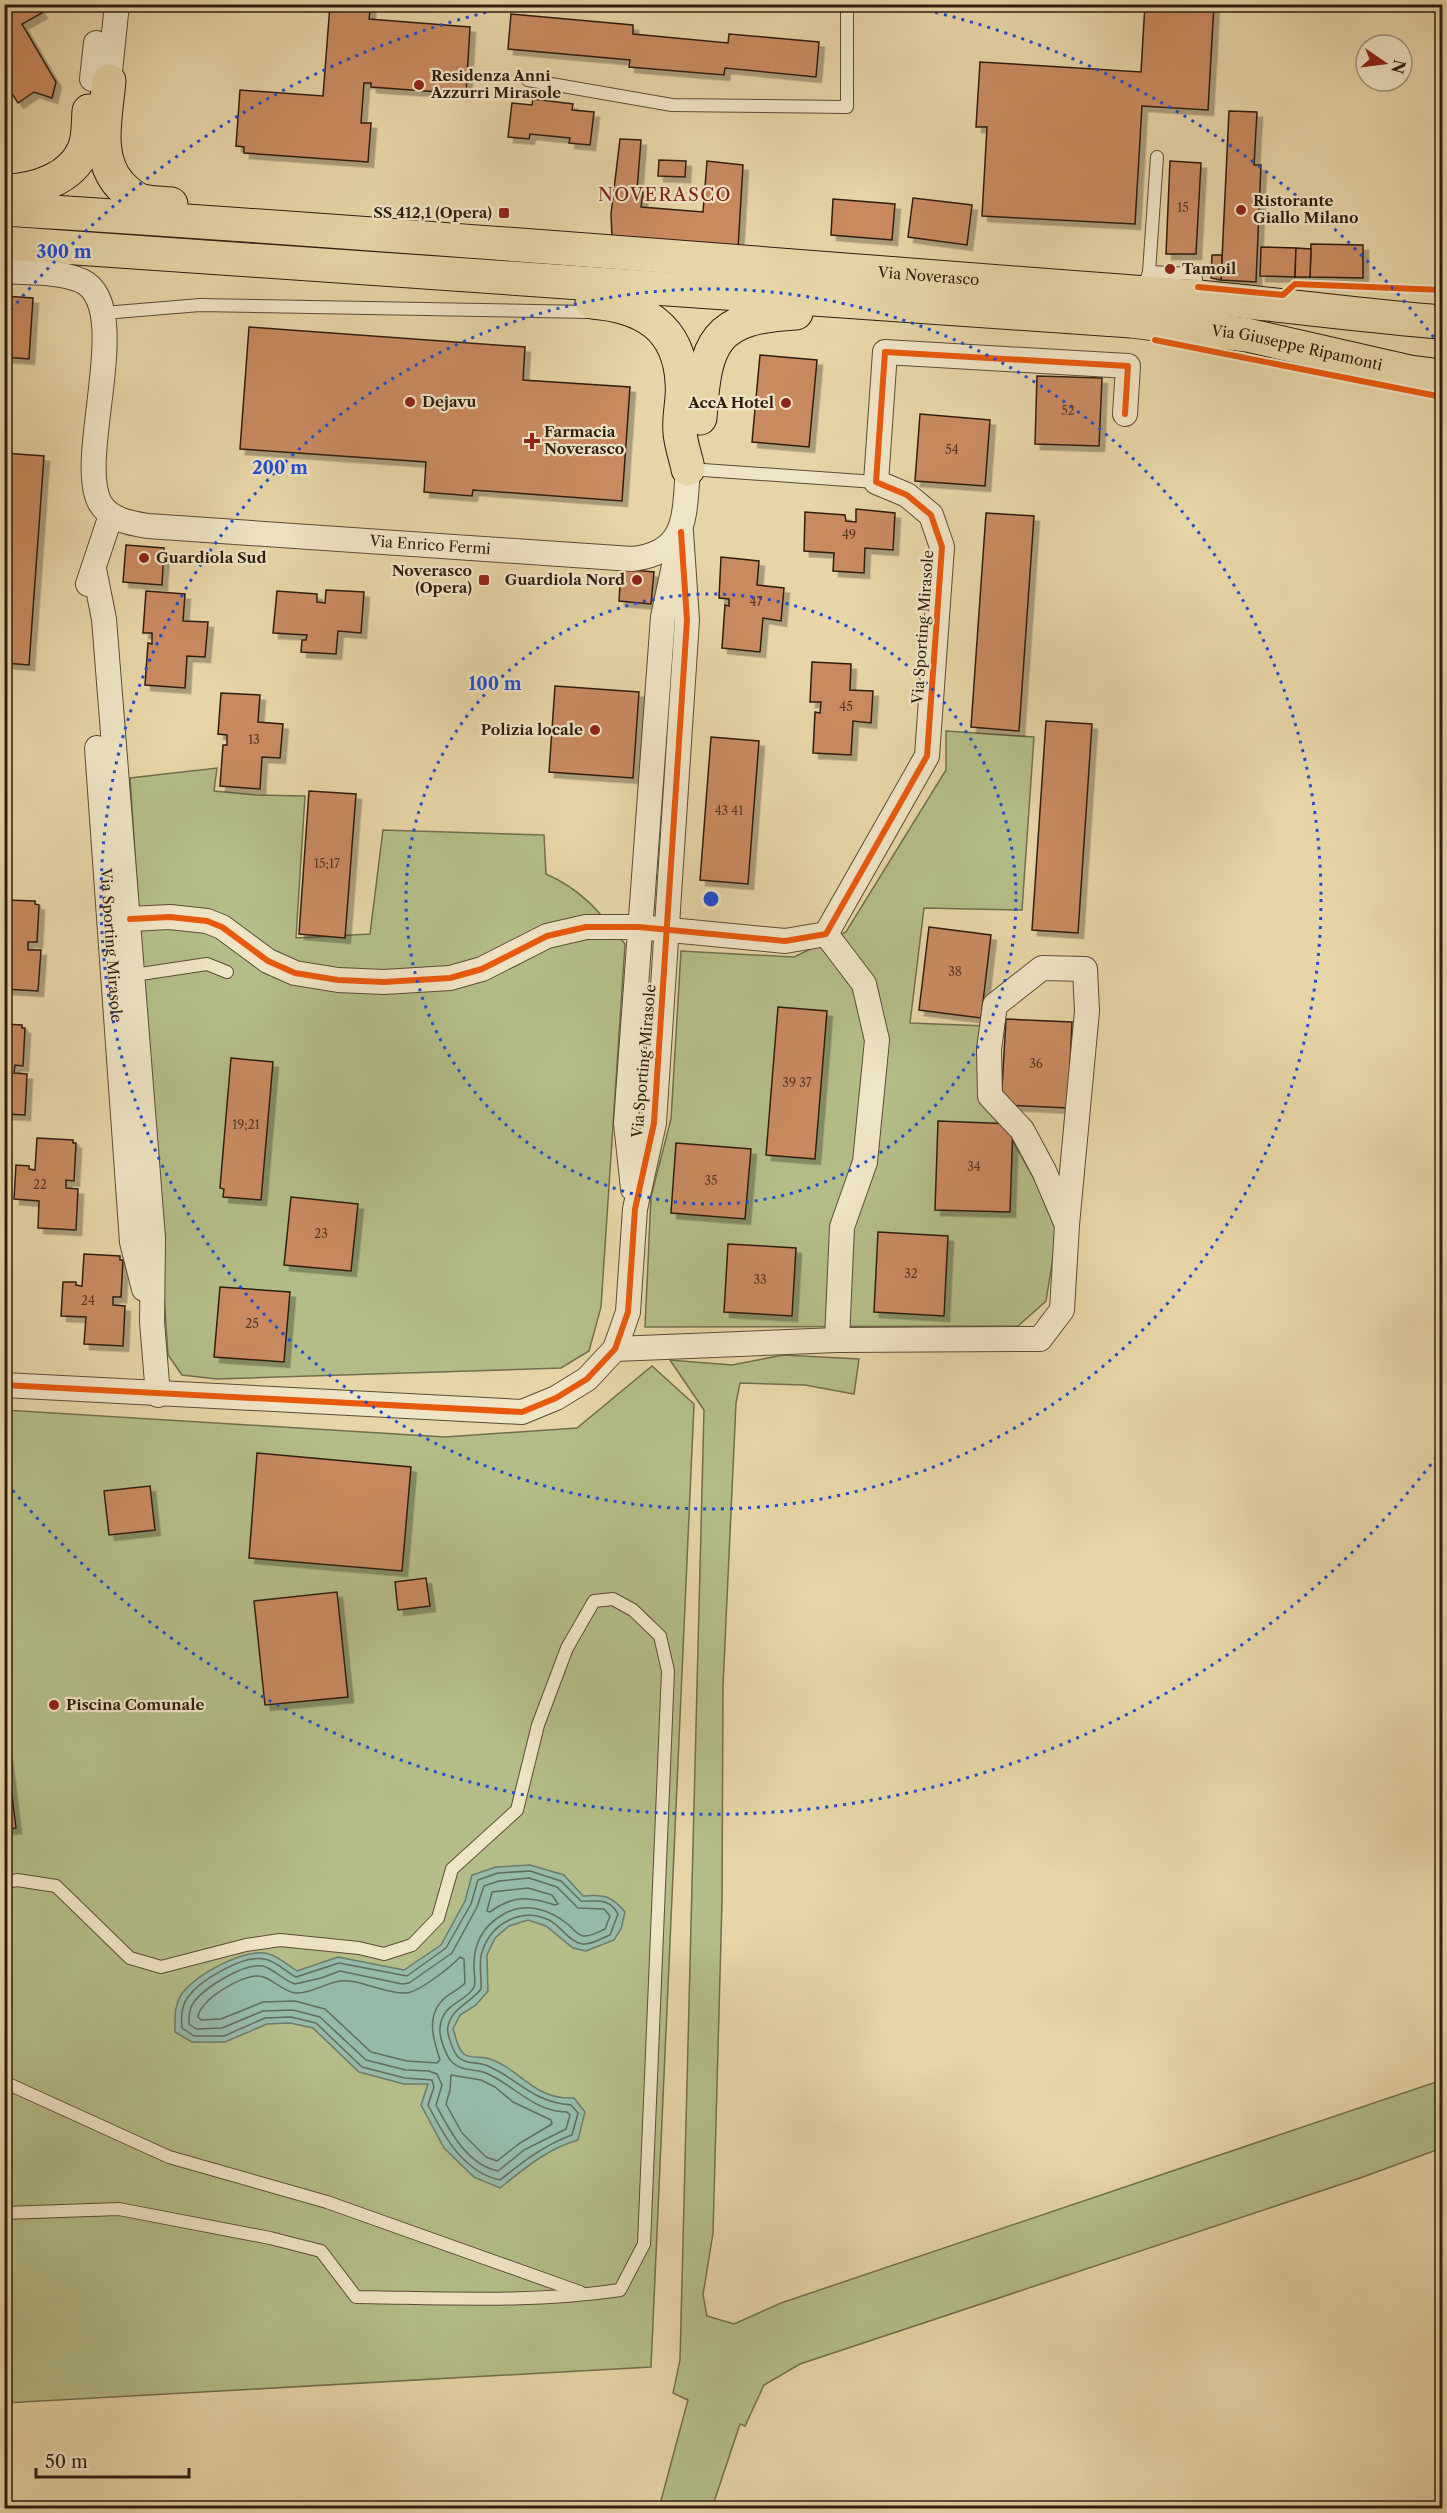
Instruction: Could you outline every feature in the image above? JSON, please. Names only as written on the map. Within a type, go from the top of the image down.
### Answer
[{"type":"main road","points":[[4,191],[32,188],[54,180],[74,165],[84,149],[101,80]]},
{"type":"main road","points":[[101,80],[105,158],[113,177],[127,192],[142,201],[522,231],[608,252]]},
{"type":"main road","points":[[4,209],[608,252]]},
{"type":"main road","points":[[4,243],[908,307]]},
{"type":"main road","name":"Via Noverasco","points":[[608,252],[1145,283],[1199,298],[1443,322]]},
{"type":"main road","points":[[353,268],[411,289],[614,304],[634,309],[651,318],[667,334],[676,355],[682,382],[680,434],[688,470]]},
{"type":"main road","points":[[688,470],[699,436],[702,381],[708,355],[718,338],[734,326],[755,317],[774,314],[908,307]]},
{"type":"main road","name":"Via Giuseppe Ripamonti","points":[[908,307],[1151,324],[1247,335],[1410,372],[1443,376]]},
{"type":"street","points":[[100,4],[101,80]]},
{"type":"street","points":[[101,80],[117,4]]},
{"type":"street","points":[[4,272],[67,277],[84,282],[97,297],[104,313],[105,336],[95,478],[96,494],[111,515]]},
{"type":"street","points":[[876,482],[885,352],[1128,366],[1125,414]]},
{"type":"street","points":[[681,532],[688,470]]},
{"type":"street","name":"Via Sporting Mirasole","points":[[130,919],[170,917],[207,921],[222,927],[268,961],[296,973],[338,980],[384,982],[450,978],[482,969],[547,936],[586,927],[639,927],[666,932],[785,942],[826,934],[927,756],[942,547],[931,515],[907,495],[876,482]]},
{"type":"street","name":"Via Enrico Fermi","points":[[111,515],[127,522],[148,526],[632,559],[651,557],[666,548],[681,532]]},
{"type":"street","name":"Via Sporting Mirasole","points":[[111,515],[88,585],[88,619],[132,1242],[152,1322]]},
{"type":"street","name":"Via Sporting Mirasole","points":[[635,1209],[626,1123],[639,927],[663,617],[681,532]]},
{"type":"street","name":"Via Sporting Mirasole","points":[[4,1385],[158,1395],[522,1412],[556,1398],[587,1379],[615,1349],[628,1312],[635,1209],[654,1122],[687,620],[681,532]]},
{"type":"street","name":"Via Sporting Mirasole","points":[[94,569],[105,619],[130,919],[153,1238],[152,1322],[158,1395]]},
{"type":"street","points":[[826,934],[864,984],[877,1040],[865,1162],[842,1227],[837,1340]]},
{"type":"street","points":[[615,1349],[837,1340],[1040,1339],[1062,1310],[1067,1225],[1087,1011],[1085,969],[1042,968],[995,1005],[989,1049],[990,1096],[1022,1130],[1044,1171],[1067,1225]]},
{"type":"lane","points":[[528,80],[672,105],[847,107],[847,4]]},
{"type":"lane","points":[[1145,283],[1157,157]]},
{"type":"lane","points":[[104,313],[200,305],[590,312]]},
{"type":"lane","points":[[688,470],[876,482]]},
{"type":"lane","points":[[134,975],[207,964],[228,972]]},
{"type":"lane","points":[[4,1882],[17,1880],[56,1886],[130,1958],[161,1967],[246,1945],[280,1940],[359,1947],[384,1954],[412,1945],[438,1918],[452,1869],[517,1810],[538,1725],[567,1648],[594,1601],[613,1599],[633,1610],[660,1636],[668,1671],[645,2244],[620,2290],[588,2295],[495,2299],[356,2297],[321,2251],[270,2238],[118,2209],[4,2213]]},
{"type":"lane","points":[[4,2082],[169,2157],[327,2202],[588,2295]]},
{"type":"green space","points":[[946,731],[1034,737],[1022,910],[924,908],[910,1023],[986,1026],[982,1085],[1035,1181],[1057,1233],[1046,1301],[1018,1326],[645,1327],[651,1197],[671,1119],[681,951],[794,957],[846,932],[946,770]]},
{"type":"green space","points":[[217,768],[214,791],[305,796],[296,938],[370,934],[383,830],[544,835],[546,874],[581,895],[625,944],[601,1307],[589,1351],[561,1368],[217,1379],[182,1375],[168,1355],[130,778]]},
{"type":"green space","points":[[783,1355],[859,1359],[854,1394],[805,1385],[740,1383],[736,1403],[723,1686],[722,1901],[713,2233],[703,2295],[707,2316],[734,2324],[781,2303],[1442,2080],[1442,2148],[1363,2177],[800,2364],[764,2385],[745,2426],[740,2424],[712,2508],[659,2508],[688,2400],[673,2393],[680,2360],[704,1410],[670,1360],[732,1365]]},
{"type":"green space","points":[[652,1366],[694,1404],[651,2367],[5,2403],[5,1410],[445,1437],[577,1428]]},
{"type":"water","points":[[530,1865],[564,1875],[583,1896],[607,1897],[616,1902],[625,1912],[621,1929],[614,1940],[586,1951],[573,1948],[546,1926],[528,1920],[509,1926],[495,1938],[487,1955],[488,1991],[476,2005],[460,2015],[453,2029],[460,2049],[466,2056],[487,2058],[499,2063],[547,2094],[574,2098],[585,2112],[578,2140],[546,2154],[500,2188],[474,2177],[444,2148],[421,2105],[428,2084],[404,2084],[359,2072],[313,2028],[290,2023],[267,2024],[225,2042],[192,2042],[175,2032],[177,2006],[183,1992],[209,1971],[232,1959],[265,1953],[297,1971],[338,1957],[404,1970],[441,1945],[465,1901],[472,1875],[496,1867]]},
{"type":"building","points":[[4,4],[37,4],[42,13],[22,24],[56,82],[52,98],[34,92],[18,103],[4,81],[4,75],[11,71],[4,61]]},
{"type":"building","name":"Residenza Anni Azzurri Mirasole","points":[[321,4],[371,4],[369,19],[470,27],[466,94],[371,87],[371,83],[364,83],[361,123],[371,123],[368,162],[244,153],[244,147],[236,146],[240,90],[323,96],[330,5]]},
{"type":"building","points":[[1145,4],[1214,4],[1208,110],[1142,106],[1135,224],[982,216],[987,127],[976,127],[980,62],[1141,72]]},
{"type":"building","points":[[511,14],[633,25],[633,34],[728,43],[729,34],[819,42],[816,77],[725,68],[724,75],[629,67],[630,60],[508,49]]},
{"type":"building","points":[[533,99],[573,104],[572,110],[594,112],[590,145],[569,143],[570,138],[530,134],[529,139],[508,137],[512,103],[532,105]]},
{"type":"building","name":"Ristorante Giallo Milano","points":[[1229,111],[1257,112],[1254,165],[1261,165],[1256,282],[1221,280]]},
{"type":"building","points":[[620,139],[641,140],[637,190],[643,192],[641,207],[703,212],[707,161],[743,165],[738,249],[612,238],[611,214]]},
{"type":"building","points":[[659,160],[686,161],[685,177],[658,176]]},
{"type":"building","points":[[1170,161],[1201,163],[1196,254],[1166,254]]},
{"type":"building","points":[[913,198],[972,205],[967,245],[908,237]]},
{"type":"building","points":[[833,199],[895,204],[892,240],[831,235]]},
{"type":"building","points":[[1311,244],[1363,245],[1363,278],[1310,277]]},
{"type":"building","points":[[1261,247],[1296,248],[1295,277],[1260,276]]},
{"type":"building","points":[[1296,248],[1311,249],[1310,277],[1295,277]]},
{"type":"building","points":[[1212,255],[1222,255],[1221,280],[1211,278]]},
{"type":"building","points":[[4,296],[33,298],[29,359],[4,357]]},
{"type":"building","points":[[249,327],[525,347],[523,380],[630,387],[622,501],[473,490],[472,496],[424,492],[426,462],[240,449]]},
{"type":"building","points":[[760,355],[817,360],[809,447],[752,442]]},
{"type":"building","points":[[1037,376],[1102,378],[1099,446],[1035,444]]},
{"type":"building","points":[[920,414],[990,420],[985,486],[915,481]]},
{"type":"building","points":[[4,453],[44,456],[29,665],[4,663]]},
{"type":"building","points":[[856,509],[895,513],[893,550],[865,548],[864,573],[833,571],[834,553],[804,551],[805,512],[845,515],[846,521],[856,522]]},
{"type":"building","points":[[986,513],[1034,516],[1019,731],[971,727]]},
{"type":"building","name":"Guardiola Sud","points":[[126,545],[164,548],[162,585],[123,582]]},
{"type":"building","points":[[721,557],[759,561],[757,585],[784,588],[781,621],[763,618],[760,652],[722,648],[725,605],[729,606],[729,599],[719,598]]},
{"type":"building","name":"Guardiola Nord","points":[[621,569],[654,572],[651,604],[619,601]]},
{"type":"building","points":[[326,590],[364,592],[361,633],[338,631],[336,654],[301,652],[302,640],[306,640],[307,635],[273,633],[277,591],[317,594],[317,602],[325,603]]},
{"type":"building","points":[[146,591],[185,594],[183,621],[208,622],[205,657],[187,656],[185,688],[145,685],[148,643],[152,644],[152,633],[143,633]]},
{"type":"building","points":[[812,662],[851,664],[850,690],[873,691],[871,723],[853,721],[851,755],[813,753],[815,712],[820,713],[821,702],[810,702]]},
{"type":"building","points":[[555,686],[639,692],[633,778],[549,772]]},
{"type":"building","points":[[221,693],[260,695],[258,722],[283,724],[280,758],[262,757],[260,789],[220,786],[223,745],[227,745],[227,735],[218,734]]},
{"type":"building","points":[[1046,721],[1092,724],[1078,933],[1032,930]]},
{"type":"building","points":[[711,737],[759,741],[748,884],[700,880]]},
{"type":"building","points":[[309,791],[356,794],[345,938],[299,934]]},
{"type":"building","points":[[4,900],[35,901],[35,904],[39,905],[37,942],[28,942],[28,950],[41,950],[38,991],[4,989]]},
{"type":"building","points":[[929,927],[991,935],[981,1018],[919,1010]]},
{"type":"building","points":[[778,1007],[827,1011],[815,1159],[766,1155]]},
{"type":"building","points":[[1006,1019],[1072,1022],[1068,1108],[1001,1105]]},
{"type":"building","points":[[4,1024],[22,1025],[22,1028],[25,1028],[23,1066],[15,1065],[14,1073],[27,1074],[25,1115],[4,1114]]},
{"type":"building","points":[[231,1058],[273,1062],[261,1200],[223,1197],[224,1189],[220,1188]]},
{"type":"building","points":[[938,1121],[1013,1124],[1010,1212],[935,1210]]},
{"type":"building","points":[[37,1138],[73,1140],[73,1143],[76,1143],[74,1181],[66,1180],[66,1188],[78,1189],[76,1230],[38,1228],[39,1201],[14,1199],[16,1165],[29,1166],[29,1169],[35,1170]]},
{"type":"building","points":[[676,1143],[751,1149],[745,1219],[671,1213]]},
{"type":"building","points":[[291,1197],[358,1204],[351,1271],[284,1265]]},
{"type":"building","points":[[878,1232],[948,1236],[944,1316],[874,1312]]},
{"type":"building","points":[[728,1244],[796,1248],[792,1316],[724,1312]]},
{"type":"building","points":[[84,1254],[120,1256],[120,1260],[123,1260],[121,1297],[113,1297],[113,1305],[125,1306],[123,1346],[84,1344],[86,1317],[61,1316],[63,1282],[76,1282],[76,1285],[82,1286]]},
{"type":"building","points":[[220,1287],[290,1292],[284,1362],[214,1357]]},
{"type":"building","points":[[257,1453],[411,1467],[402,1571],[249,1558]]},
{"type":"building","points":[[150,1486],[155,1530],[109,1535],[104,1491]]},
{"type":"building","points":[[426,1578],[430,1606],[398,1610],[395,1582]]},
{"type":"building","points":[[337,1592],[348,1697],[265,1705],[254,1601]]},
{"type":"building","points":[[7,1754],[16,1828],[4,1829],[4,1755]]},
{"type":"cycle path","points":[[1198,287],[1283,295],[1295,284],[1442,290]]},
{"type":"cycle path","points":[[1155,340],[1442,397]]},
{"type":"cycle path","points":[[130,919],[170,917],[207,921],[222,927],[268,961],[295,973],[338,980],[384,982],[450,978],[482,969],[547,936],[586,927],[639,927],[785,941],[826,934],[927,756],[942,547],[931,515],[907,495],[876,482],[885,352],[1128,366],[1125,414]]},
{"type":"cycle path","points":[[4,1385],[522,1412],[556,1398],[587,1379],[615,1349],[628,1312],[635,1209],[654,1123],[687,620],[681,532]]},
{"type":"place","name":"Residenza Anni Azzurri Mirasole","points":[[419,85]]},
{"type":"place","name":"Ristorante Giallo Milano","points":[[1241,210]]},
{"type":"place","name":"SS 412,1 (Opera)","points":[[504,213]]},
{"type":"place","name":"Tamoil","points":[[1170,269]]},
{"type":"place","name":"Dejavu","points":[[410,402]]},
{"type":"place","name":"AccA Hotel","points":[[786,403]]},
{"type":"place","name":"Farmacia Noverasco","points":[[532,441]]},
{"type":"place","name":"Guardiola Sud","points":[[144,558]]},
{"type":"place","name":"Noverasco (Opera)","points":[[484,580]]},
{"type":"place","name":"Guardiola Nord","points":[[637,580]]},
{"type":"place","name":"Polizia locale","points":[[595,730]]},
{"type":"place","name":"Piscina Comunale","points":[[54,1705]]},
{"type":"district","name":"NOVERASCO","points":[[665,195]]}]
